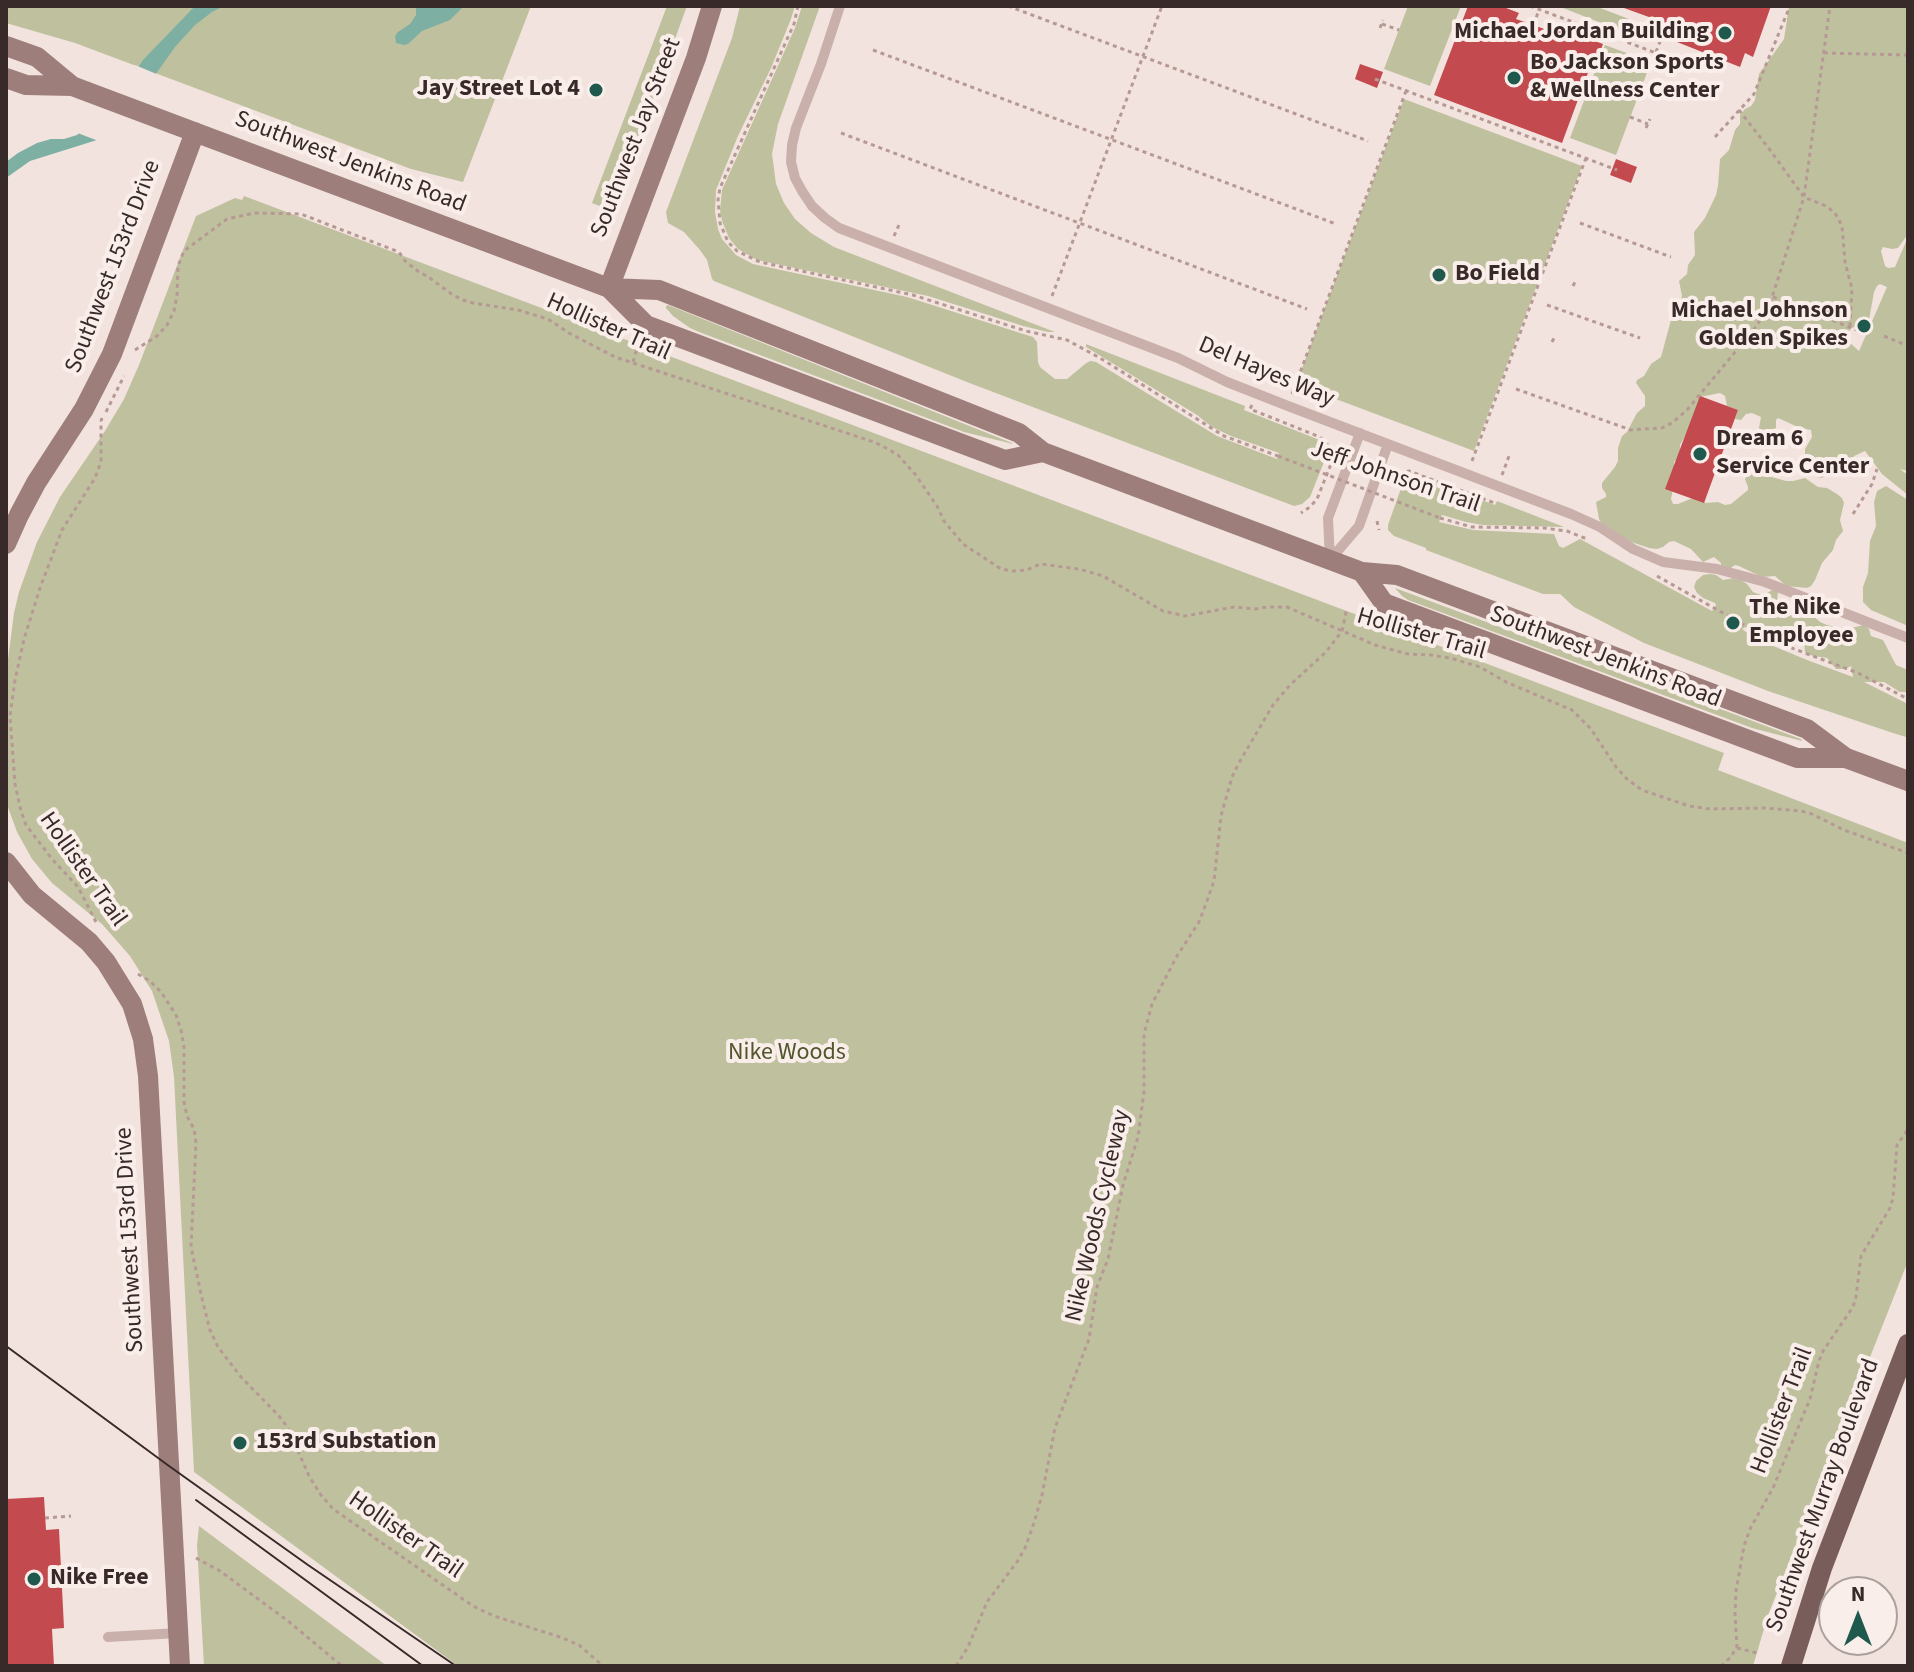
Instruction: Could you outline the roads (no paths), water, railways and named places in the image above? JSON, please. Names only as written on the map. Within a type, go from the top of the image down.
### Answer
[{"type":"main road","name":"Southwest Jay Street","points":[[609,288],[696,58],[712,6]]},
{"type":"main road","name":"Southwest Jenkins Road","points":[[6,46],[37,57],[72,86],[609,288],[659,290],[1019,433],[1043,452],[1362,572],[1397,575],[1807,729],[1846,758],[1908,781]]},
{"type":"main road","name":"Southwest Jenkins Road","points":[[6,78],[26,85],[72,86]]},
{"type":"main road","name":"Southwest 153rd Drive","points":[[6,544],[36,483],[84,409],[112,354],[195,132]]},
{"type":"main road","name":"Southwest Jenkins Road","points":[[609,288],[646,325],[1005,460],[1043,452]]},
{"type":"main road","name":"Southwest Jenkins Road","points":[[1362,572],[1384,603],[1797,758],[1846,758]]},
{"type":"main road","name":"Southwest 153rd Drive","points":[[6,862],[32,895],[89,942],[106,962],[132,1004],[143,1039],[150,1106],[180,1666]]},
{"type":"main road","name":"Southwest Murray Boulevard","points":[[1791,1666],[1822,1568],[1908,1344]]},
{"type":"lane","name":"Del Hayes Way","points":[[840,6],[796,128],[791,162],[795,178],[812,206],[839,228],[1178,358],[1227,382],[1498,485],[1600,527],[1633,549],[1655,559],[1717,569],[1765,582],[1908,638]]},
{"type":"lane","points":[[1330,560],[1328,518],[1360,433]]},
{"type":"lane","points":[[1330,560],[1359,526],[1388,444]]},
{"type":"lane","points":[[108,1637],[178,1633]]},
{"type":"water","points":[[195,6],[224,6],[195,25],[143,92],[97,140],[30,161],[6,178],[6,162],[18,153],[37,143],[77,135],[100,115],[143,60]]},
{"type":"water","points":[[416,6],[464,6],[450,20],[422,31],[408,44],[396,43],[395,36],[416,15]]},
{"type":"tram line","points":[[6,1346],[308,1565],[456,1666]]},
{"type":"tram line","points":[[196,1500],[423,1666]]},
{"type":"place","name":"Michael Jordan Building","points":[[1725,33]]},
{"type":"place","name":"Bo Jackson Sports & Wellness Center","points":[[1514,78]]},
{"type":"place","name":"Jay Street Lot 4","points":[[596,90]]},
{"type":"place","name":"Bo Field","points":[[1439,275]]},
{"type":"place","name":"Michael Johnson Golden Spikes","points":[[1864,326]]},
{"type":"place","name":"Dream 6 Service Center","points":[[1700,454]]},
{"type":"place","name":"The Nike Employee","points":[[1733,623]]},
{"type":"place","name":"153rd Substation","points":[[240,1443]]},
{"type":"place","name":"Nike Free","points":[[34,1579]]},
{"type":"park label","name":"Nike Woods","points":[[787,1054]]}]
